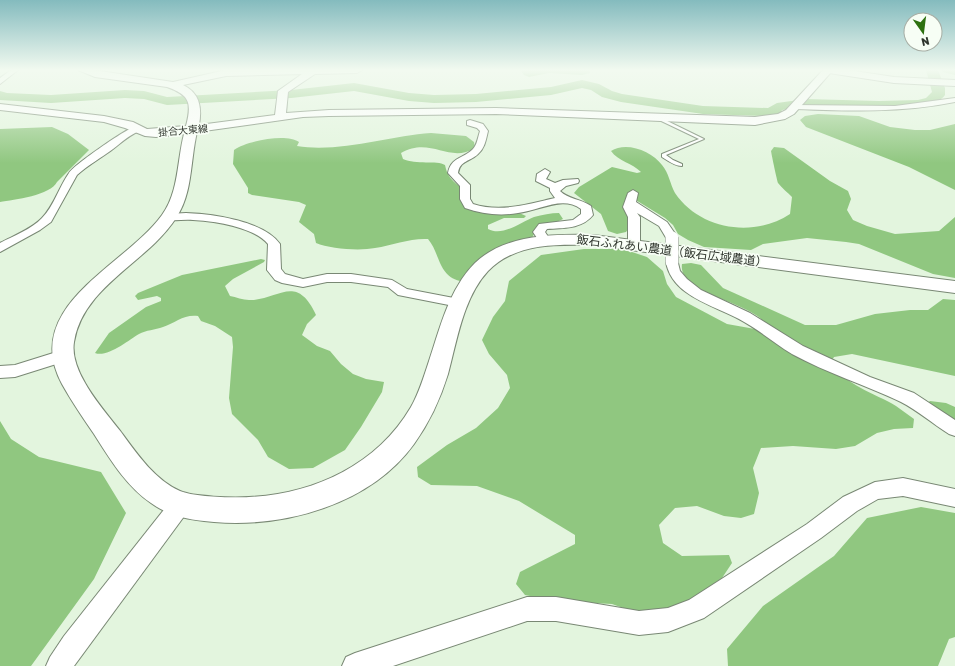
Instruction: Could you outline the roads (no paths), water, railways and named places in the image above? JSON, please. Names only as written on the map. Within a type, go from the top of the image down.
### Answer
[{"type":"street","name":"飯石ふれあい農道（飯石広域農道）","points":[[193,101],[195,111],[178,201],[169,217],[150,239],[100,282],[79,306],[66,328],[63,340],[63,356],[67,372],[131,467],[162,494],[181,504],[244,512],[268,510],[318,497],[363,475],[395,448],[421,413],[430,392],[459,303],[466,288],[485,265],[509,250],[544,241],[576,239],[634,245],[955,287]]},
{"type":"street","points":[[280,118],[281,101]]},
{"type":"street","name":"掛合大東線","points":[[0,108],[104,119],[129,125],[136,129],[156,133],[314,113],[482,111],[755,121],[780,117],[800,101]]},
{"type":"street","points":[[797,104],[872,109],[921,107],[950,101]]},
{"type":"street","points":[[470,123],[480,126],[484,131],[480,146],[477,152],[455,164],[453,172],[456,178],[466,185],[467,188],[465,199],[469,206],[480,209],[508,211],[530,208],[562,199],[584,205],[587,208],[587,215],[576,223],[543,226],[539,232],[544,241]]},
{"type":"street","points":[[0,248],[36,228],[47,220],[74,174],[90,160],[110,147],[123,135],[136,129]]},
{"type":"street","points":[[545,172],[540,179],[541,181],[556,187]]},
{"type":"street","points":[[556,187],[563,183],[574,181]]},
{"type":"street","points":[[556,187],[555,191],[562,199]]},
{"type":"street","points":[[634,245],[634,217],[629,207],[631,198],[663,224],[672,238],[672,262],[674,272],[682,282],[696,293],[745,316],[798,350],[858,379],[908,398],[955,429]]},
{"type":"street","points":[[169,217],[212,217],[258,230],[274,244],[274,270],[280,277],[287,280],[302,283],[327,278],[351,278],[392,284],[403,292],[459,303]]},
{"type":"street","points":[[0,372],[15,371],[63,356]]},
{"type":"street","points":[[355,666],[527,609],[556,609],[639,623],[668,620],[696,610],[814,531],[850,504],[875,491],[903,487],[955,498]]},
{"type":"street","points":[[60,666],[73,645],[181,504]]},
{"type":"lane","points":[[656,117],[702,139],[664,154],[670,161],[680,165]]},
{"type":"waterway","points":[[642,101],[703,110],[768,112],[775,111],[777,107],[802,103],[900,105],[918,104],[927,101]]}]
